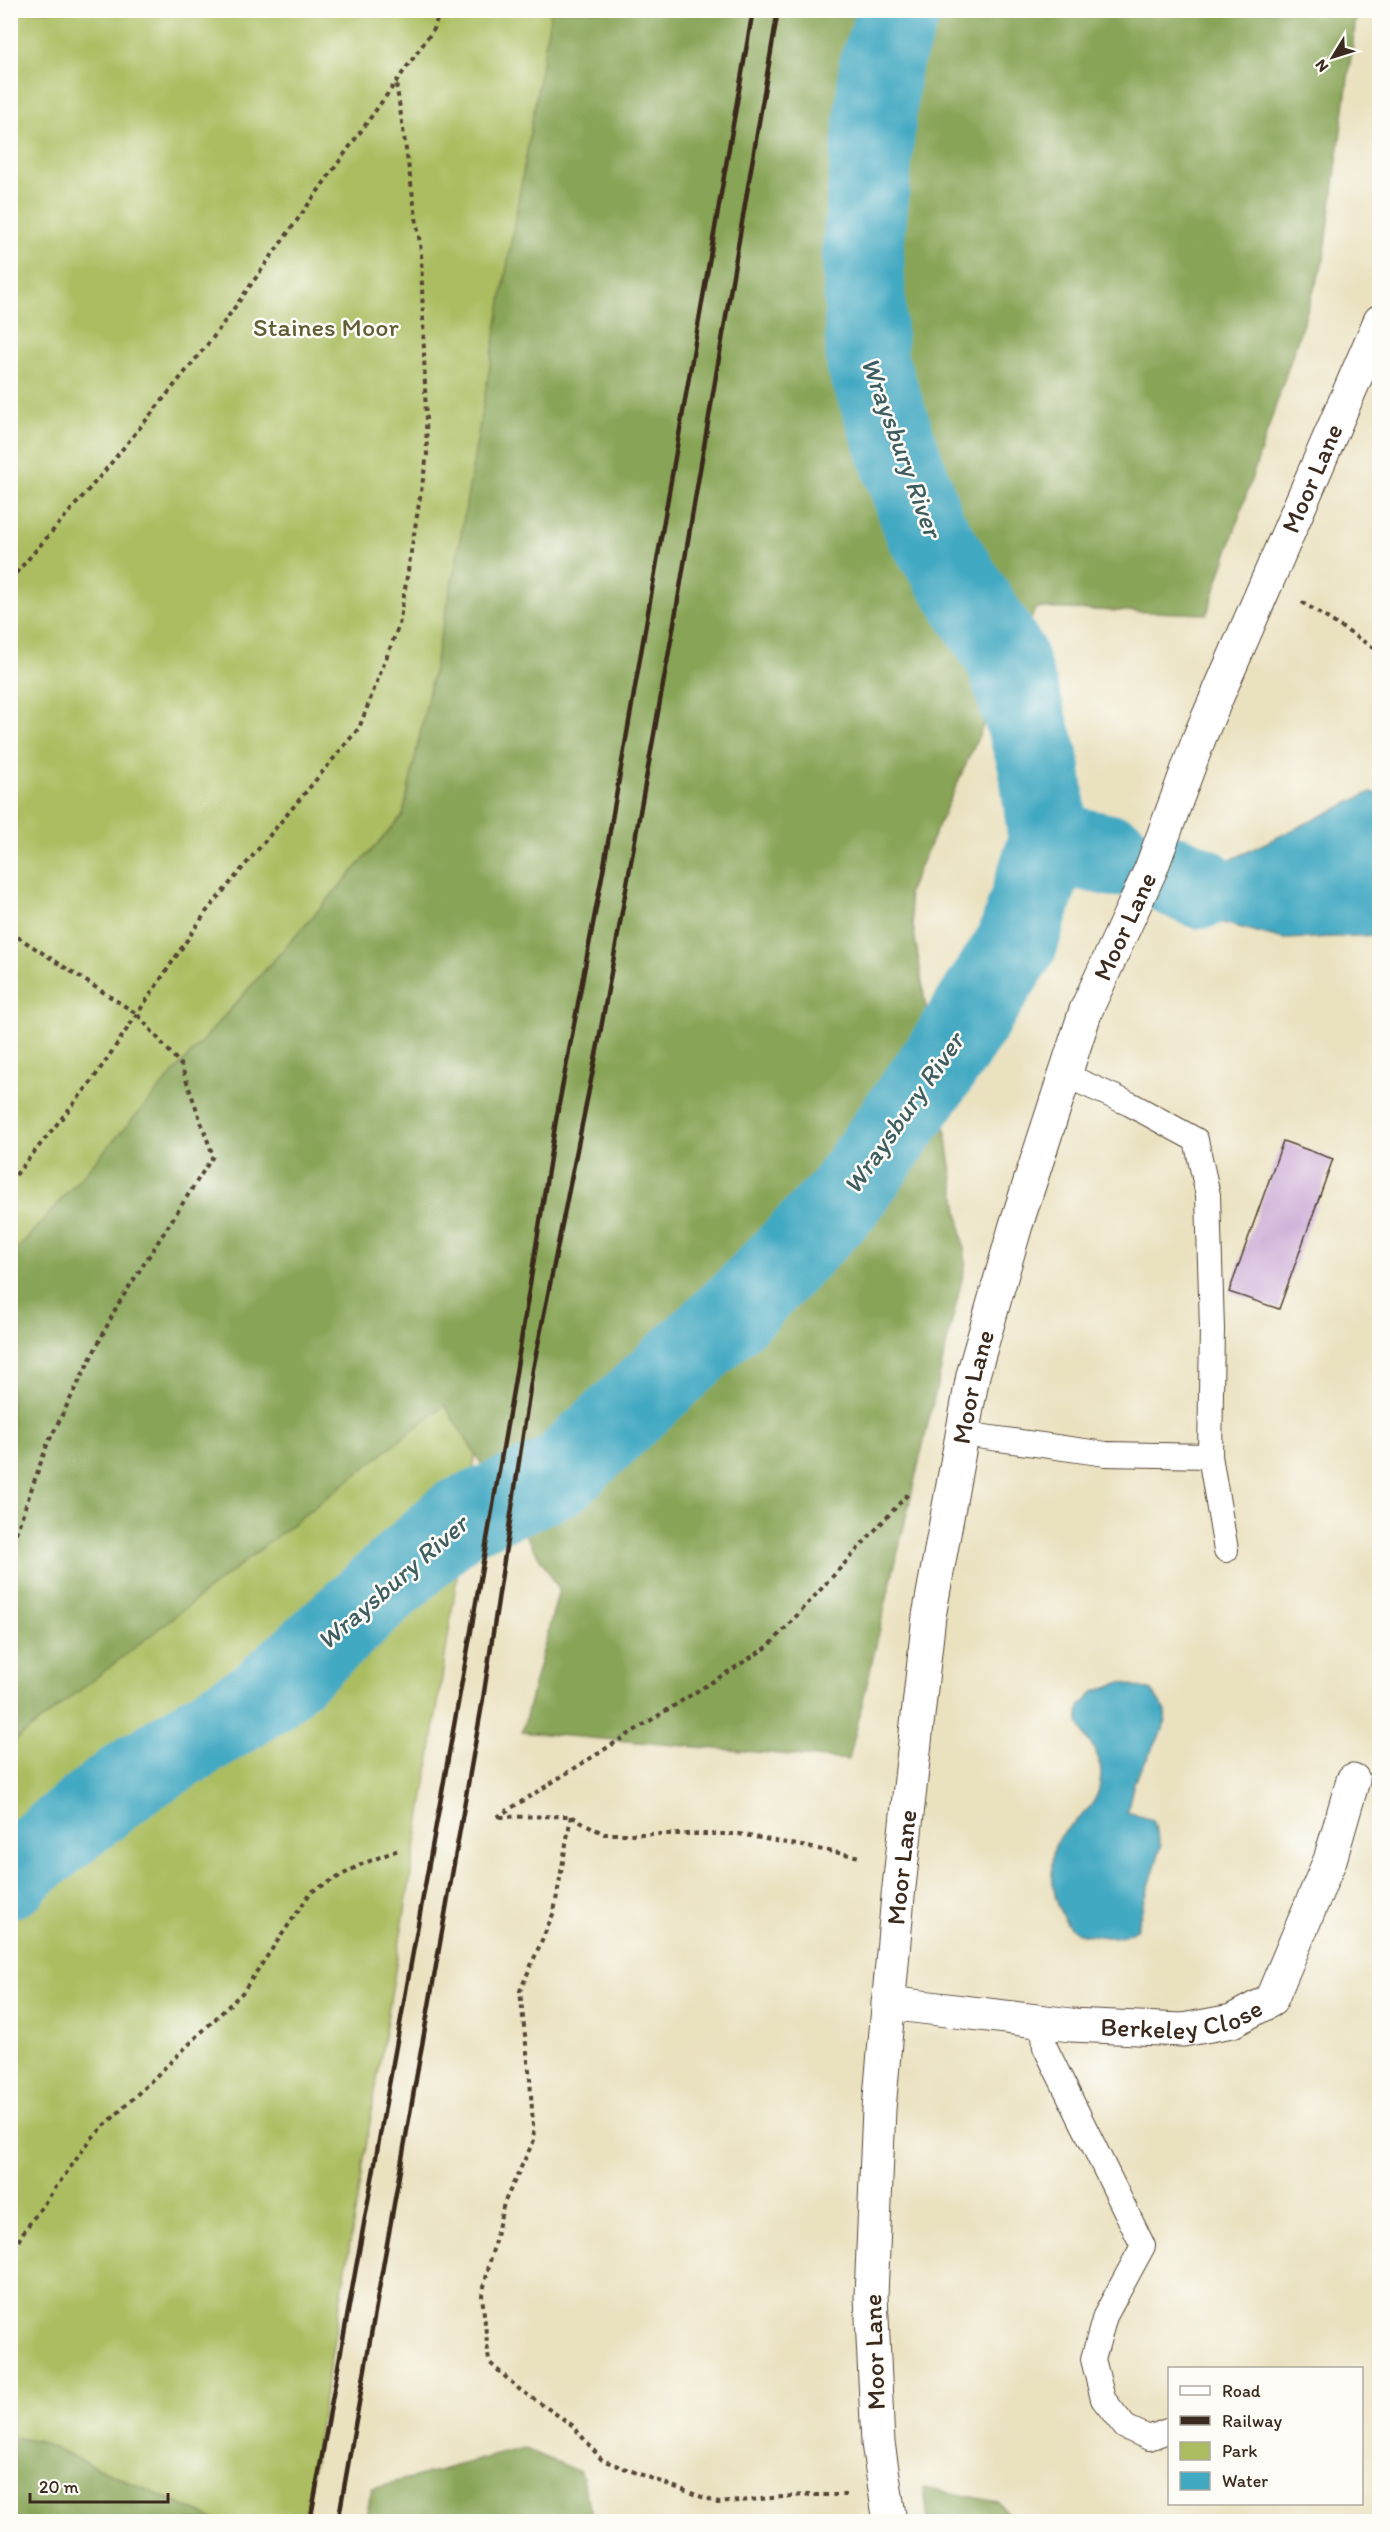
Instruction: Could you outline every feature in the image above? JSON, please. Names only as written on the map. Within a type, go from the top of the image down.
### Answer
[{"type":"street","name":"Moor Lane","points":[[888,2509],[878,2443],[871,2296],[879,2109],[929,1616],[974,1376],[1016,1225],[1086,1010],[1151,868],[1200,736],[1338,423],[1380,321]]},
{"type":"street","name":"Berkeley Close","points":[[888,2003],[1043,2022],[1184,2030],[1232,2020],[1271,2000],[1330,1860],[1353,1780]]},
{"type":"lane","points":[[1065,1075],[1130,1104],[1196,1140],[1208,1195],[1212,1329],[1210,1456],[1226,1550]]},
{"type":"lane","points":[[963,1434],[1106,1454],[1210,1456]]},
{"type":"lane","points":[[1043,2022],[1045,2047],[1143,2246],[1105,2316],[1093,2359],[1103,2399],[1125,2427],[1149,2438],[1168,2431]]},
{"type":"path","points":[[10,580],[103,473],[212,339],[434,29],[440,10]]},
{"type":"path","points":[[10,1182],[92,1081],[206,912],[359,728],[399,625],[427,455],[421,251],[396,82]]},
{"type":"path","points":[[1267,580],[1380,652]]},
{"type":"path","points":[[10,932],[138,1014],[181,1065],[213,1156],[117,1306],[47,1445],[10,1550]]},
{"type":"path","points":[[902,1865],[739,1834],[604,1834],[571,1816],[497,1817],[769,1646],[914,1487]]},
{"type":"path","points":[[571,1816],[554,1912],[520,1991],[534,2140],[504,2203],[483,2295],[489,2362],[519,2390],[572,2425],[602,2460],[718,2503],[804,2495],[888,2509]]},
{"type":"path","points":[[10,2257],[22,2234],[91,2139],[242,1993],[311,1892],[362,1863],[401,1849]]},
{"type":"green space","name":"Staines Moor","points":[[10,11],[695,11],[670,151],[428,1771],[304,2521],[217,2521],[40,2442],[11,2437]]},
{"type":"green space","points":[[551,11],[1357,11],[1324,259],[1207,614],[1036,608],[908,893],[966,1262],[849,1760],[522,1732],[559,1589],[445,1405],[11,1744],[11,1256],[403,815],[456,563]]},
{"type":"green space","points":[[11,2437],[40,2442],[217,2521],[11,2521]]},
{"type":"green space","points":[[523,2448],[580,2472],[594,2521],[365,2521],[372,2488]]},
{"type":"green space","points":[[924,2488],[998,2502],[1014,2521],[928,2521]]},
{"type":"water","points":[[1371,792],[1379,794],[1379,935],[1284,939],[1204,918],[1201,888],[1220,865]]},
{"type":"water","points":[[1121,1682],[1152,1691],[1166,1711],[1163,1730],[1134,1782],[1127,1812],[1153,1820],[1161,1847],[1136,1929],[1125,1935],[1109,1937],[1078,1933],[1065,1921],[1056,1899],[1052,1861],[1057,1842],[1068,1827],[1088,1809],[1100,1784],[1100,1765],[1080,1725],[1080,1707],[1094,1692]]},
{"type":"building","points":[[1378,1110],[1380,1111],[1380,1136],[1374,1135]]},
{"type":"building","points":[[1283,1141],[1333,1159],[1279,1309],[1229,1292]]},
{"type":"waterway","name":"Wraysbury River","points":[[10,1877],[14,1871],[130,1779],[264,1696],[458,1519],[557,1477],[744,1303],[842,1201],[947,1053],[1017,943],[1049,842],[1039,763],[1006,657],[925,528],[867,362],[863,250],[880,65],[900,10]]},
{"type":"waterway","points":[[1049,842],[1114,856]]},
{"type":"waterway","points":[[1174,876],[1201,888]]},
{"type":"railway","points":[[310,2522],[468,1648],[514,1385],[556,1120],[603,871],[753,10]]},
{"type":"railway","points":[[338,2522],[483,1699],[533,1369],[598,1045],[673,629],[778,10]]}]
